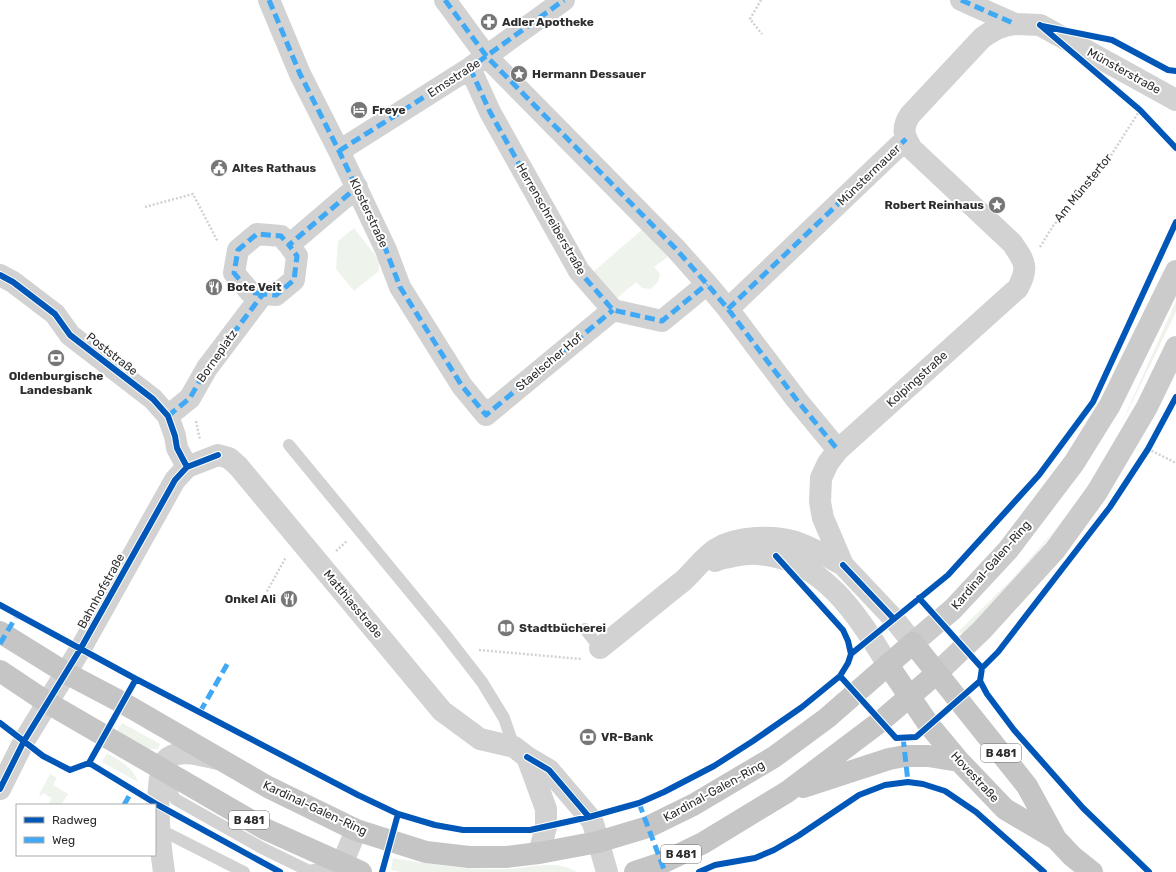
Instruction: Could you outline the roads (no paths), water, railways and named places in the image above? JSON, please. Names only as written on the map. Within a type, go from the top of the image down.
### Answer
[{"type":"main road","name":"Kardinal-Galen-Ring","points":[[0,632],[66,673],[122,703],[268,787],[356,830],[426,852],[469,857],[506,857],[539,853],[598,842],[648,827],[686,809],[774,757],[827,718],[953,609],[1008,550],[1074,463],[1110,405],[1176,271]]},
{"type":"main road","points":[[937,673],[982,630],[1059,544],[1097,492],[1147,407],[1176,347]]},
{"type":"main road","name":"B 481","points":[[635,872],[662,863],[703,843],[787,792],[881,721],[937,673],[913,644]]},
{"type":"main road","name":"B 481","points":[[888,664],[909,697]]},
{"type":"main road","name":"B 481","points":[[0,670],[48,703],[265,830],[348,870]]},
{"type":"main road","name":"Hovestraße","points":[[937,673],[1027,786],[1056,839],[1072,856],[1092,872]]},
{"type":"main road","name":"Hovestraße","points":[[909,697],[929,725],[959,761],[1005,809],[1056,839]]},
{"type":"main road","points":[[787,792],[889,759],[906,756],[928,756],[959,761]]},
{"type":"street","name":"Klosterstraße","points":[[269,0],[300,74],[357,187],[386,250],[400,287],[462,386],[486,415]]},
{"type":"street","name":"Herrenschreiberstraße","points":[[445,0],[479,63],[490,112],[578,271],[612,310]]},
{"type":"street","name":"Emsstraße","points":[[339,151],[479,63],[564,0]]},
{"type":"street","name":"Münsterstraße","points":[[961,0],[1015,24],[1040,25],[1176,100]]},
{"type":"street","name":"Münstermauer","points":[[728,309],[906,139],[904,130],[905,123],[910,115],[982,38],[1003,25],[1015,24]]},
{"type":"street","name":"Herrenschreiberstraße","points":[[479,63],[676,249],[728,309],[796,399],[838,450]]},
{"type":"street","name":"Kolpingstraße","points":[[906,139],[912,149],[1012,243],[1023,261],[1025,275],[1018,288],[838,450],[828,463],[821,478],[820,502],[823,518],[843,565],[894,619],[913,644]]},
{"type":"street","points":[[289,245],[357,187]]},
{"type":"street","points":[[257,234],[281,236],[289,245],[297,256],[294,280],[276,295],[250,292],[234,273],[238,250],[257,234]]},
{"type":"street","name":"Poststraße","points":[[0,275],[13,282],[55,314],[70,335],[153,399],[168,416],[175,436],[177,448],[186,467]]},
{"type":"street","points":[[612,310],[662,321],[707,284]]},
{"type":"street","name":"Borneplatz","points":[[168,416],[190,398],[206,368],[263,294]]},
{"type":"street","name":"Staelscher Hof","points":[[486,415],[612,310]]},
{"type":"street","name":"Matthiasstraße","points":[[186,467],[218,455],[229,458],[238,466],[442,711],[480,739],[520,752],[549,770],[593,823],[607,872]]},
{"type":"street","name":"Bahnhofstraße","points":[[0,789],[24,741],[66,673],[175,480],[186,467]]},
{"type":"street","points":[[600,648],[691,574],[715,550],[727,543],[747,539],[771,538],[796,542],[843,565]]},
{"type":"street","points":[[691,574],[720,559],[755,554],[776,556],[798,563],[818,575],[836,592],[865,626],[888,664]]},
{"type":"street","points":[[520,752],[546,809],[546,827],[539,853]]},
{"type":"street","points":[[164,872],[158,806],[160,769],[167,759],[174,755],[185,753],[221,760]]},
{"type":"street","points":[[348,870],[356,830]]},
{"type":"lane","points":[[288,445],[482,682],[504,718],[520,752]]},
{"type":"lane","points":[[585,629],[600,648]]},
{"type":"lane","points":[[159,829],[244,872]]},
{"type":"place","name":"Adler Apotheke","points":[[489,22]]},
{"type":"place","name":"Hermann Dessauer","points":[[519,74]]},
{"type":"place","name":"Freye","points":[[359,110]]},
{"type":"place","name":"Altes Rathaus","points":[[219,168]]},
{"type":"place","name":"Robert Reinhaus","points":[[997,205]]},
{"type":"place","name":"Bote Veit","points":[[214,287]]},
{"type":"place","name":"Oldenburgische Landesbank","points":[[56,358]]},
{"type":"place","name":"Onkel Ali","points":[[289,599]]},
{"type":"place","name":"Stadtbücherei","points":[[506,628]]},
{"type":"place","name":"VR-Bank","points":[[588,737]]}]
